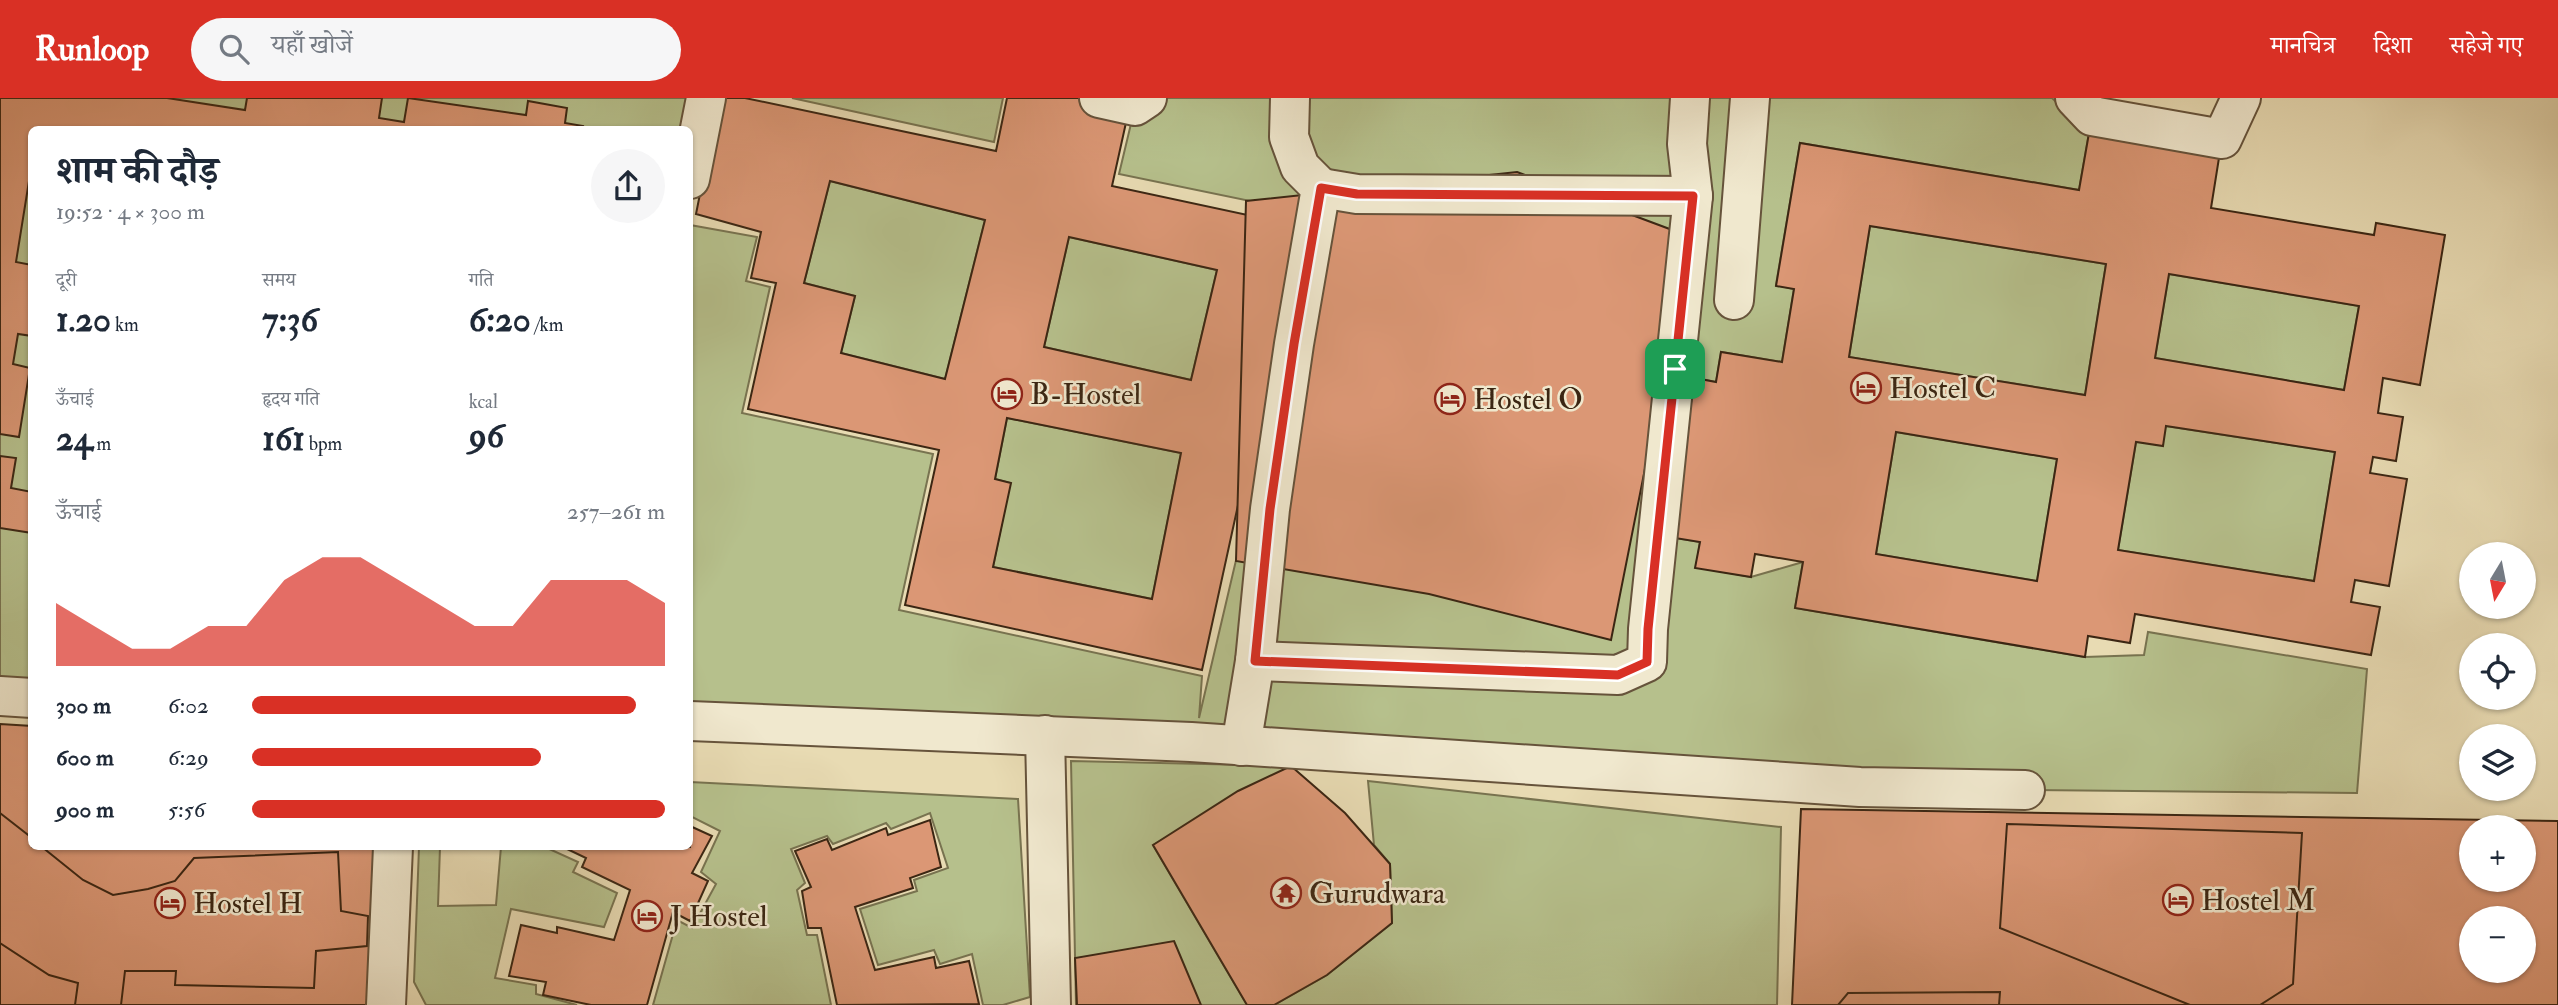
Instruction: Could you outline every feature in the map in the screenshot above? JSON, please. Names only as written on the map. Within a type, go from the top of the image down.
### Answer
[{"type":"street","points":[[693,164],[706,98]]},
{"type":"street","points":[[1099,98],[1135,106],[1147,98]]},
{"type":"street","points":[[1290,98],[1289,137],[1300,167],[1321,188],[1357,194],[1693,196]]},
{"type":"street","points":[[1255,661],[1618,675],[1647,662],[1648,629],[1693,196],[1687,144],[1690,98]]},
{"type":"street","points":[[1734,300],[1751,98]]},
{"type":"street","points":[[2075,98],[2092,116],[2222,139],[2241,98]]},
{"type":"street","points":[[1241,746],[1255,661],[1270,509],[1294,344],[1321,188]]},
{"type":"street","points":[[0,696],[28,698]]},
{"type":"street","points":[[693,721],[1241,746],[1847,786],[2025,790]]},
{"type":"street","points":[[1045,736],[1051,1005]]},
{"type":"street","points":[[392,1000],[393,850]]},
{"type":"green space","points":[[0,98],[702,98],[692,126],[28,126],[28,684],[0,683]]},
{"type":"green space","points":[[792,98],[1003,98],[994,142]]},
{"type":"green space","points":[[1099,98],[2052,98],[2089,133],[2079,190],[1800,143],[1776,285],[1794,289],[1782,362],[1721,352],[1716,382],[1695,378],[1669,537],[1700,542],[1696,567],[1751,577],[1803,562],[1795,608],[2085,657],[2144,655],[2148,632],[2367,669],[2357,793],[2025,790],[693,707],[693,226],[757,237],[746,281],[770,287],[742,413],[933,454],[899,610],[1202,676],[1199,718],[1313,232],[1299,211],[1119,174],[1135,107]]},
{"type":"green space","points":[[830,181],[985,220],[945,379],[841,353],[855,296],[804,283]]},
{"type":"green space","points":[[1870,226],[2106,264],[2085,395],[1849,357]]},
{"type":"green space","points":[[1069,237],[1217,270],[1191,380],[1044,347]]},
{"type":"green space","points":[[2169,274],[2359,306],[2344,390],[2155,358]]},
{"type":"green space","points":[[1007,418],[1181,453],[1152,599],[993,567],[1010,483],[995,479]]},
{"type":"green space","points":[[2166,426],[2335,452],[2314,581],[2118,550],[2136,442]]},
{"type":"green space","points":[[1896,432],[2057,459],[2037,581],[1876,554]]},
{"type":"green space","points":[[1071,761],[1291,766],[1153,845],[1247,1005],[1076,1005]]},
{"type":"green space","points":[[1368,781],[1781,827],[1777,1005],[1274,1005],[1327,975],[1392,923],[1390,864],[1374,845]]},
{"type":"green space","points":[[693,782],[1018,799],[1030,997],[1003,1005],[983,1005],[972,954],[940,964],[934,950],[878,965],[860,909],[917,891],[914,880],[948,868],[930,813],[891,829],[886,823],[833,844],[827,836],[791,849],[805,883],[797,890],[807,935],[817,935],[831,1005],[653,1005],[677,920],[692,928],[716,884],[701,872],[720,831],[693,818]]},
{"type":"green space","points":[[419,850],[440,850],[438,906],[496,905],[501,850],[552,850],[578,862],[573,872],[617,893],[604,927],[511,909],[495,978],[536,985],[536,994],[577,1005],[426,1005],[414,982]]},
{"type":"building","points":[[0,98],[167,98],[245,110],[247,98],[382,98],[379,118],[404,122],[408,98],[526,115],[528,101],[567,108],[565,123],[583,126],[28,126],[28,187],[16,262],[28,264],[28,335],[18,334],[13,364],[28,368],[28,381],[19,437],[0,434]]},
{"type":"building","name":"B-Hostel","points":[[719,98],[745,98],[996,151],[1007,98],[1080,98],[1129,109],[1112,186],[1299,226],[1202,670],[905,605],[939,450],[748,409],[776,283],[751,278],[761,232],[696,214]],"holes":[[[830,181],[985,220],[945,379],[841,353],[855,296],[804,283]],[[1069,237],[1217,270],[1191,380],[1044,347]],[[1007,418],[1181,453],[1152,599],[993,567],[1011,483],[995,479]]]},
{"type":"building","name":"Hostel C","points":[[2092,116],[2222,139],[2211,208],[2374,235],[2376,223],[2445,235],[2420,385],[2383,378],[2378,413],[2403,417],[2396,461],[2373,457],[2370,473],[2407,479],[2389,586],[2355,580],[2351,602],[2380,607],[2371,655],[2135,614],[2130,643],[2088,636],[2085,657],[1795,608],[1803,562],[1755,554],[1751,577],[1695,568],[1700,542],[1669,537],[1695,378],[1716,382],[1721,352],[1782,362],[1794,289],[1776,286],[1800,143],[2079,190]],"holes":[[[1870,226],[2106,264],[2085,395],[1849,357]],[[2169,274],[2359,306],[2344,390],[2155,358]],[[2166,426],[2335,452],[2314,581],[2118,550],[2136,442],[2163,446]],[[1896,432],[2057,459],[2037,581],[1876,554]]]},
{"type":"building","name":"Hostel O","points":[[1517,172],[1691,237],[1611,640],[1429,594],[1236,561],[1246,201]]},
{"type":"building","points":[[0,456],[16,458],[11,488],[28,491],[28,532],[0,528]]},
{"type":"building","name":"Hostel H","points":[[0,724],[28,726],[28,850],[377,850],[370,1005],[0,1005]]},
{"type":"building","name":"Gurudwara","points":[[1291,766],[1345,813],[1390,864],[1392,923],[1327,975],[1274,1005],[1247,1005],[1153,845],[1238,791]]},
{"type":"building","name":"Hostel M","points":[[1801,809],[2459,819],[2459,892],[2536,892],[2536,821],[2558,821],[2558,1005],[1792,1005]]},
{"type":"building","name":"Hostel H","points":[[0,813],[28,835],[28,850],[46,850],[83,880],[113,895],[175,881],[194,858],[338,852],[341,911],[368,916],[367,946],[316,951],[314,988],[175,985],[176,971],[125,971],[121,1005],[75,1005],[78,983],[49,975],[0,943]]},
{"type":"building","name":"J Hostel","points":[[930,820],[941,867],[910,878],[913,888],[855,907],[875,970],[934,957],[936,968],[969,961],[979,1004],[837,1005],[821,928],[808,928],[802,891],[811,887],[795,851],[827,839],[832,850],[886,828],[888,835]]},
{"type":"building","points":[[2007,824],[2302,833],[2293,984],[2260,1005],[2190,1005],[2000,928]]},
{"type":"building","name":"J Hostel","points":[[693,827],[712,836],[692,873],[708,881],[690,921],[673,912],[647,1005],[591,1005],[543,995],[546,982],[509,976],[521,925],[557,933],[557,927],[614,940],[630,890],[582,867],[586,858],[569,850],[693,850]]},
{"type":"building","points":[[1174,941],[1201,1005],[1077,1005],[1075,958]]},
{"type":"building","points":[[2000,992],[1999,1005],[1838,1005],[1848,993]]},
{"type":"place","name":"Hostel C","points":[[1866,388]]},
{"type":"place","name":"B-Hostel","points":[[1007,394]]},
{"type":"place","name":"Hostel O","points":[[1450,399]]},
{"type":"place","name":"Gurudwara","points":[[1286,893]]},
{"type":"place","name":"Hostel M","points":[[2178,900]]},
{"type":"place","name":"Hostel H","points":[[170,903]]},
{"type":"place","name":"J Hostel","points":[[647,916]]},
{"type":"route","points":[[1321,188],[1357,194],[1693,196],[1675,369],[1648,629],[1647,662],[1618,675],[1255,661],[1270,509],[1294,344],[1321,188]]}]
